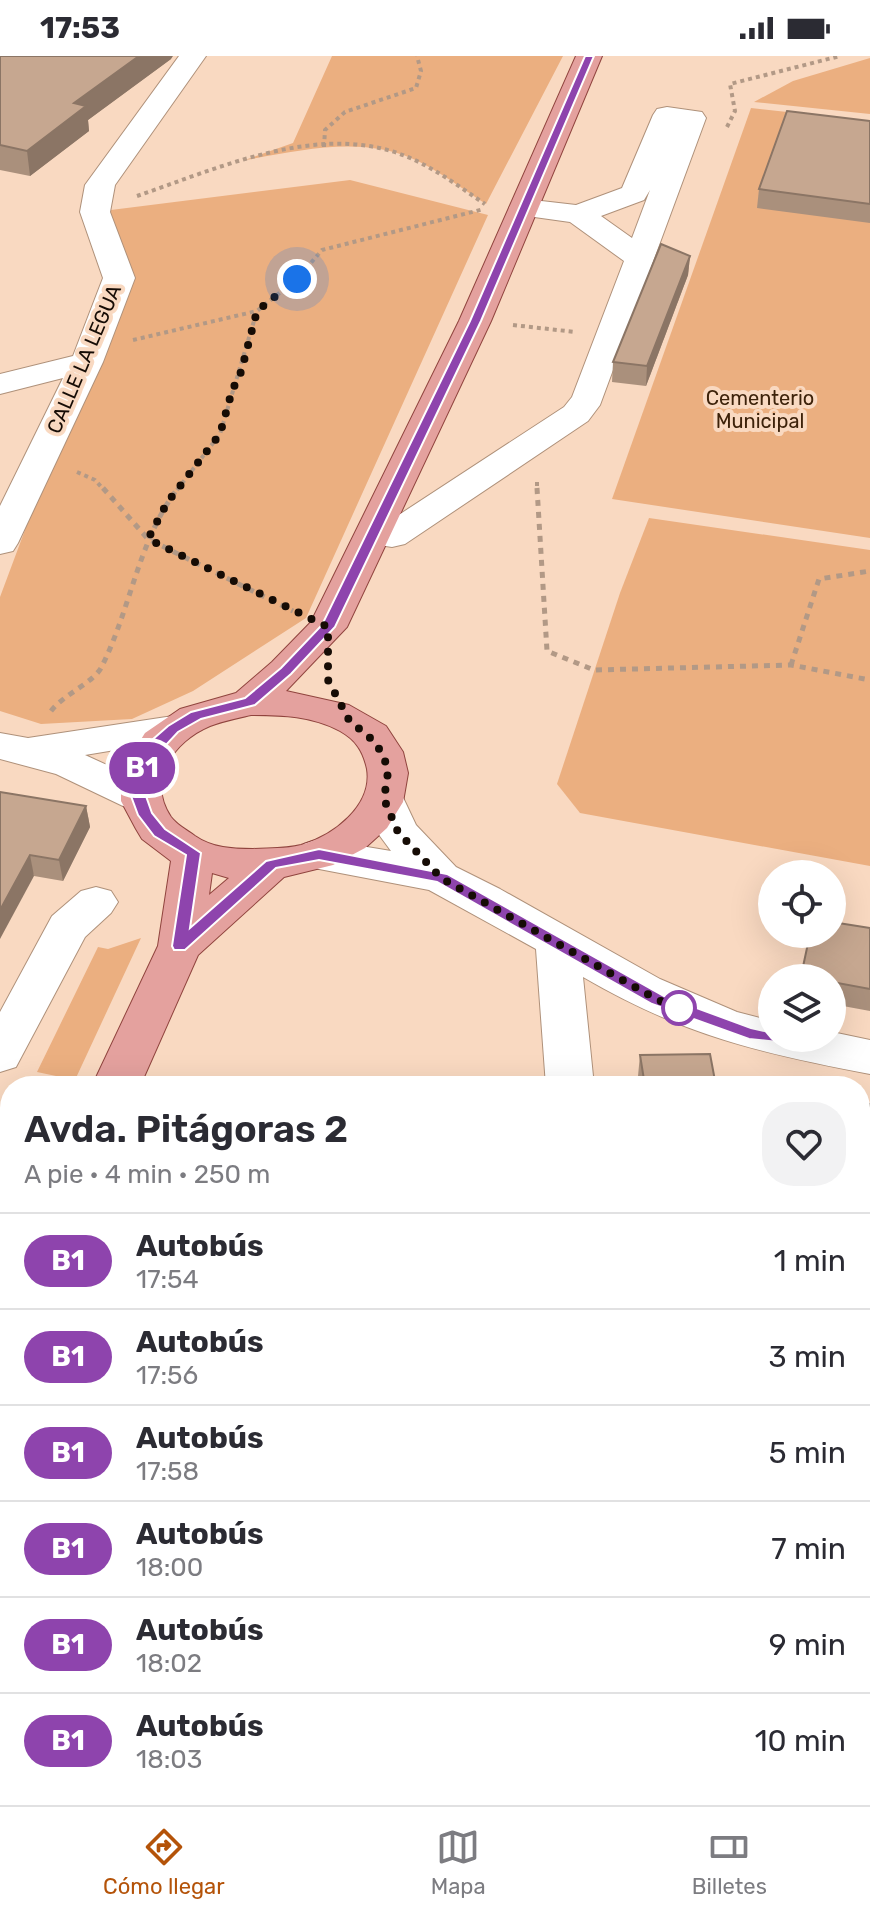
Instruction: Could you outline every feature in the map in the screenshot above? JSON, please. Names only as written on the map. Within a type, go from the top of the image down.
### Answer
[{"type":"main road","points":[[250,702],[286,671],[328,627],[475,321],[589,56]]},
{"type":"main road","points":[[328,627],[328,680],[349,720]]},
{"type":"main road","points":[[250,702],[302,704],[349,720],[375,742],[384,757],[388,772],[384,799],[365,827],[319,854],[272,864],[218,861],[194,853],[159,832],[145,815],[138,796],[139,777],[145,759],[173,729],[210,711],[250,702]]},
{"type":"main road","points":[[121,1076],[180,946],[194,853]]},
{"type":"main road","points":[[180,946],[272,864]]},
{"type":"street","points":[[95,212],[100,185],[193,56]]},
{"type":"street","points":[[373,534],[392,536],[576,414],[588,398],[692,118],[667,115],[634,194],[578,214],[524,208]]},
{"type":"street","name":"CALLE LA LEGUA","points":[[0,543],[91,353],[119,278],[95,212]]},
{"type":"street","points":[[578,214],[640,258]]},
{"type":"street","points":[[0,384],[91,353]]},
{"type":"street","points":[[15,748],[173,729]]},
{"type":"street","points":[[15,748],[109,780],[138,796]]},
{"type":"street","points":[[384,799],[398,832],[441,878]]},
{"type":"street","points":[[319,854],[441,878],[558,941],[658,1000],[758,1035]]},
{"type":"street","points":[[0,1055],[68,927],[96,902]]},
{"type":"street","points":[[558,941],[569,1076]]},
{"type":"street","points":[[844,1052],[870,1057]]},
{"type":"path","points":[[324,147],[325,130],[345,112],[416,88],[421,71],[417,56]]},
{"type":"path","points":[[722,137],[735,111],[730,84],[840,56]]},
{"type":"path","points":[[95,212],[245,160],[324,147],[360,145],[389,150],[415,160],[491,207]]},
{"type":"path","points":[[488,215],[491,207]]},
{"type":"path","points":[[91,353],[257,311],[297,279],[322,250],[491,207]]},
{"type":"path","points":[[15,748],[41,724],[60,699],[101,670],[148,539],[167,503],[220,434],[257,311]]},
{"type":"path","points":[[475,321],[612,336]]},
{"type":"path","points":[[535,441],[547,651],[594,670],[791,665],[870,680]]},
{"type":"path","points":[[37,466],[61,465],[95,480],[148,539],[328,627]]},
{"type":"path","points":[[791,665],[819,579],[870,571]]},
{"type":"green space","points":[[332,56],[563,56],[486,204],[430,168],[391,151],[328,147],[245,160],[293,143]]},
{"type":"green space","points":[[870,58],[870,114],[754,102],[793,81]]},
{"type":"green space","name":"Cementerio Municipal","points":[[751,108],[870,121],[870,538],[612,499]]},
{"type":"green space","points":[[350,180],[488,215],[306,618],[193,691],[132,719],[41,724],[0,711],[0,597],[109,305],[95,212]]},
{"type":"green space","points":[[649,518],[870,550],[870,866],[580,813],[557,784],[620,593]]},
{"type":"green space","points":[[141,938],[77,1076],[37,1072],[98,947],[108,949]]},
{"type":"building","points":[[0,56],[139,56],[74,103],[86,106],[27,151],[0,145]]},
{"type":"building","points":[[787,111],[870,121],[870,204],[759,189]]},
{"type":"building","points":[[661,244],[690,256],[647,366],[613,362]]},
{"type":"building","points":[[0,792],[86,806],[59,860],[30,855],[0,910]]},
{"type":"building","points":[[846,924],[870,928],[870,989],[846,985],[846,964],[804,964],[807,948],[846,948]]},
{"type":"building","points":[[710,1054],[714,1076],[643,1076],[640,1055]]},
{"type":"bus line","name":"B1","points":[[589,56],[475,321],[328,627],[286,671],[250,702],[223,706],[196,716],[173,729],[157,743],[145,759],[139,777],[138,796],[145,815],[159,832],[194,853],[180,946],[272,864],[319,854],[441,878],[558,941],[658,1000],[758,1035]]},
{"type":"route","points":[[297,279],[257,311],[220,434],[167,503],[148,539],[328,627],[328,680],[349,720],[364,730],[384,757],[388,772],[384,799],[398,832],[441,878],[558,941],[658,1000],[679,1008]]}]
